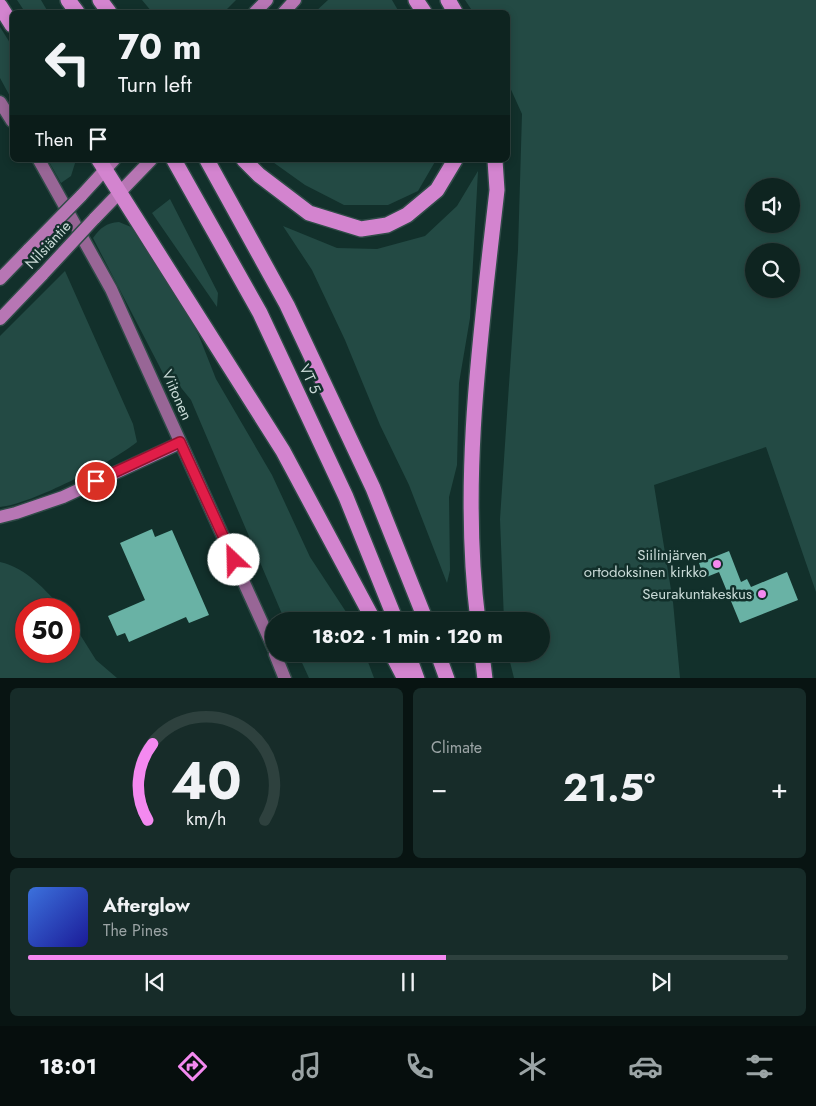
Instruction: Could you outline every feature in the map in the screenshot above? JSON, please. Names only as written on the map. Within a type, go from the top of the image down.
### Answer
[{"type":"highway","points":[[100,0],[108,10]]},
{"type":"highway","points":[[0,6],[10,22]]},
{"type":"highway","name":"VT 5","points":[[175,162],[260,313],[346,497],[392,612]]},
{"type":"highway","name":"VT 5","points":[[208,162],[287,304],[373,488],[422,612]]},
{"type":"highway","points":[[246,162],[258,175],[309,214],[361,229],[386,225],[407,215],[438,190],[454,162]]},
{"type":"highway","points":[[477,612],[474,590],[471,508],[477,388],[497,190],[494,162]]},
{"type":"highway","points":[[106,163],[120,193],[283,450],[369,612]]},
{"type":"highway","points":[[396,662],[405,678]]},
{"type":"highway","points":[[411,662],[417,678]]},
{"type":"highway","points":[[441,662],[447,678]]},
{"type":"highway","points":[[483,662],[485,678]]},
{"type":"main road","points":[[256,10],[266,0]]},
{"type":"main road","points":[[286,10],[295,0]]},
{"type":"main road","points":[[0,102],[10,118]]},
{"type":"main road","name":"Viitonen","points":[[40,162],[111,290],[265,629]]},
{"type":"main road","name":"Nilsiäntie","points":[[0,319],[149,162]]},
{"type":"main road","name":"Nilsiäntie","points":[[0,278],[81,196],[106,163]]},
{"type":"main road","points":[[0,516],[16,514],[63,497],[180,442]]},
{"type":"main road","points":[[279,662],[285,678]]},
{"type":"shaded area","points":[[17,0],[41,0],[47,10],[24,10]]},
{"type":"shaded area","points":[[142,0],[236,0],[226,10],[150,10]]},
{"type":"shaded area","points":[[328,0],[392,0],[398,10],[317,10]]},
{"type":"shaded area","points":[[465,0],[816,0],[816,592],[766,447],[654,485],[673,602],[680,678],[514,678],[510,662],[550,662],[550,612],[504,612],[500,519],[518,250],[522,114],[510,87],[510,10],[472,10]]},
{"type":"shaded area","points":[[0,27],[10,43],[10,96],[0,78]]},
{"type":"shaded area","points":[[49,162],[75,162],[71,176],[61,183]]},
{"type":"shaded area","points":[[273,162],[435,162],[418,191],[388,205],[344,205],[305,185]]},
{"type":"shaded area","points":[[478,171],[470,318],[459,383],[457,465],[449,497],[450,570],[447,583],[409,485],[380,425],[345,340],[312,270],[283,226],[337,248],[377,249],[425,236],[457,206]]},
{"type":"shaded area","points":[[170,199],[218,293],[217,307],[152,213]]},
{"type":"shaded area","points":[[119,222],[131,227],[186,311],[199,336],[216,379],[272,475],[310,557],[346,612],[281,612],[191,400],[174,379],[167,381],[93,238],[98,231],[110,224]]},
{"type":"shaded area","points":[[65,271],[133,424],[137,442],[110,460],[71,481],[31,498],[0,507],[0,336]]},
{"type":"shaded area","points":[[0,562],[27,574],[52,598],[15,598],[15,663],[80,663],[80,635],[96,660],[117,678],[0,678]]},
{"type":"shaded area","points":[[302,662],[368,662],[374,678],[309,678]]},
{"type":"building","points":[[152,529],[155,537],[172,530],[209,615],[189,623],[186,617],[129,642],[125,633],[117,636],[108,616],[145,600],[120,543]]},
{"type":"building","name":"Seurakuntakeskus","points":[[729,551],[741,582],[747,579],[751,587],[787,572],[798,600],[740,623],[719,572],[704,578],[699,563]]},
{"type":"place","name":"Siilinjärven ortodoksinen kirkko","points":[[717,564]]},
{"type":"place","name":"Seurakuntakeskus","points":[[762,594]]},
{"type":"route","points":[[96,481],[180,442],[234,560]]}]
